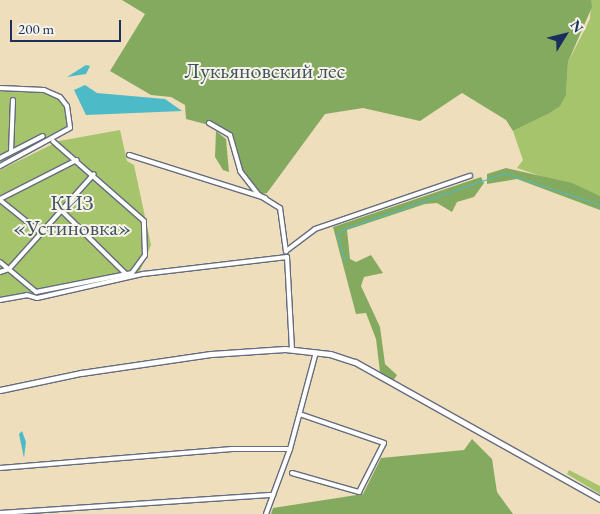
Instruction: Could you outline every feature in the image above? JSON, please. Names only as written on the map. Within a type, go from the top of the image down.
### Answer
[{"type":"main road","points":[[0,390],[81,373],[211,354],[292,350],[316,352],[355,362],[600,499]]},
{"type":"street","points":[[0,88],[44,90],[60,97],[67,106],[70,128],[53,141],[0,166]]},
{"type":"street","points":[[11,152],[13,100]]},
{"type":"street","points":[[209,123],[230,134],[235,164],[265,198],[280,208],[287,257],[292,350]]},
{"type":"street","points":[[0,158],[43,136]]},
{"type":"street","points":[[0,262],[9,269],[14,277],[36,292],[126,274],[136,270],[147,249],[144,221],[94,174],[53,141]]},
{"type":"street","points":[[129,155],[265,198]]},
{"type":"street","points":[[41,233],[0,199],[77,160]]},
{"type":"street","points":[[0,272],[9,269],[94,174]]},
{"type":"street","points":[[286,251],[315,229],[470,176]]},
{"type":"street","points":[[62,210],[126,274]]},
{"type":"street","points":[[0,300],[26,295],[37,298],[143,274],[287,257]]},
{"type":"street","points":[[266,514],[290,450],[316,352]]},
{"type":"street","points":[[292,473],[360,492],[384,443],[382,438],[300,414]]},
{"type":"street","points":[[0,468],[232,449],[290,450]]},
{"type":"street","points":[[0,513],[273,495]]},
{"type":"green space","name":"Лукьяновский лес","points":[[122,0],[591,0],[592,7],[568,62],[566,95],[560,106],[548,114],[513,131],[506,120],[462,93],[420,121],[363,108],[325,114],[267,193],[259,195],[235,164],[235,144],[224,129],[186,119],[185,105],[171,97],[151,95],[110,71],[145,14]]},
{"type":"green space","points":[[591,0],[600,0],[600,196],[517,168],[523,160],[513,131],[548,114],[566,95],[568,62],[590,19]]},
{"type":"green space","points":[[0,89],[44,90],[60,97],[67,106],[70,128],[0,166]]},
{"type":"green space","name":"КИЗ «Устиновка»","points":[[120,130],[127,161],[134,165],[151,245],[139,273],[35,295],[29,292],[0,297],[0,170],[59,141]]},
{"type":"green space","points":[[216,131],[226,139],[229,172],[223,170],[215,157]]},
{"type":"green space","points":[[506,168],[572,183],[600,196],[600,210],[517,179],[487,184],[487,174]]},
{"type":"green space","points":[[481,177],[484,183],[474,197],[457,202],[452,212],[437,203],[425,204],[347,230],[350,259],[356,262],[371,255],[383,273],[364,277],[361,286],[380,327],[385,364],[397,375],[393,381],[380,372],[376,339],[366,313],[356,314],[333,227]]},
{"type":"green space","points":[[472,439],[492,459],[497,492],[513,514],[271,514],[273,508],[363,494],[381,458],[464,450]]},
{"type":"green space","points":[[569,470],[600,486],[600,494],[567,474]]},
{"type":"water","points":[[86,65],[90,66],[86,74],[67,77]]},
{"type":"water","points":[[85,85],[97,93],[165,99],[182,111],[86,115],[74,90]]},
{"type":"water","points":[[22,431],[26,442],[24,458],[19,434]]},
{"type":"waterway","points":[[345,261],[337,235],[343,229],[505,173],[600,205]]}]
